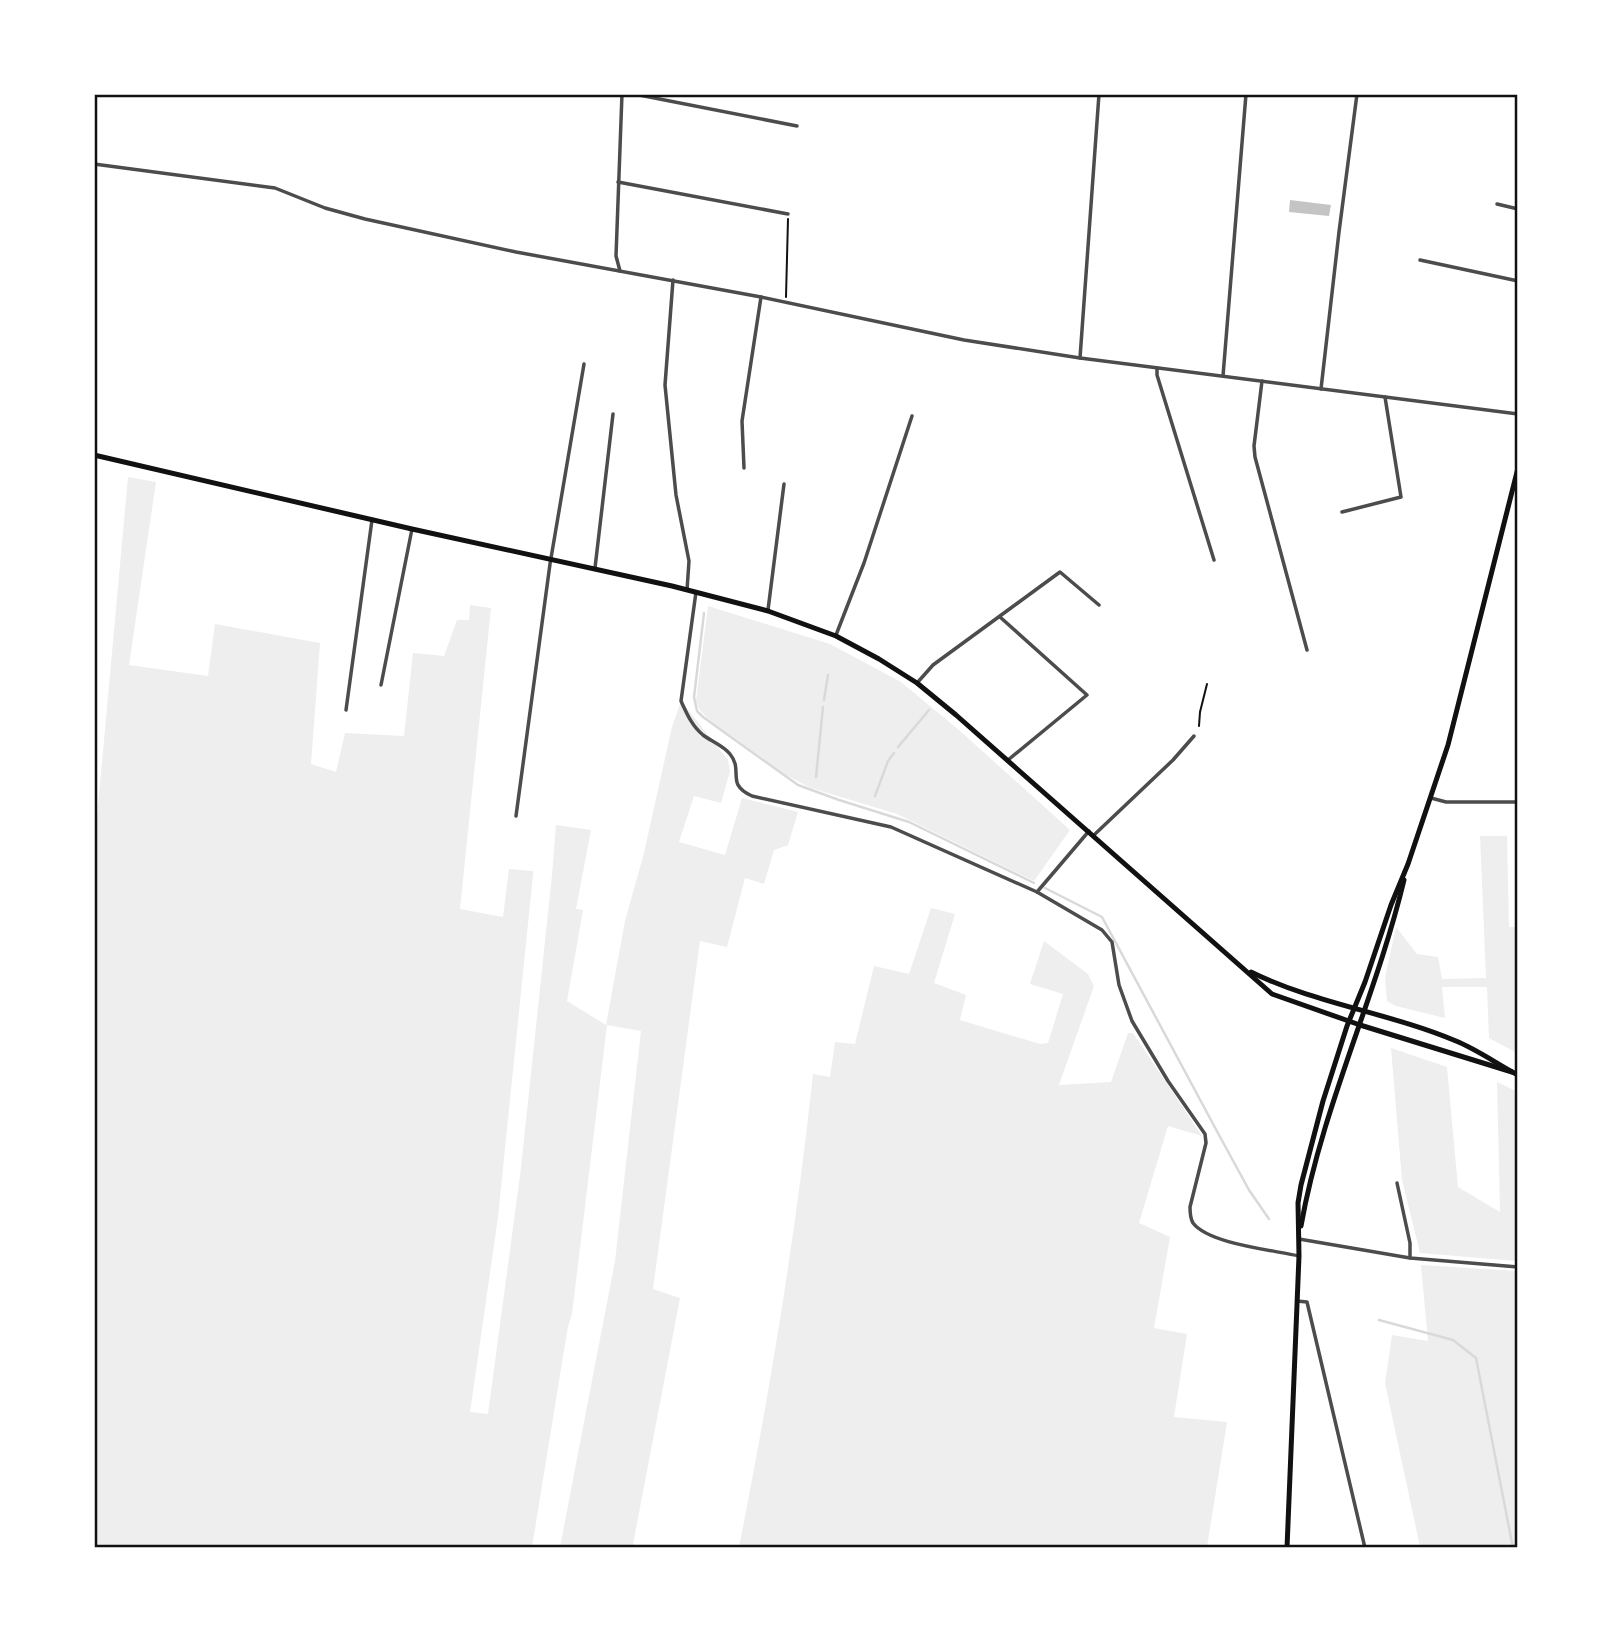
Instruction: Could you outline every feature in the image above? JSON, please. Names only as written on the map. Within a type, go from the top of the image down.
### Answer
[{"type":"main road","points":[[94,455],[696,592],[768,611],[836,636],[879,659],[917,684],[1091,833],[1272,994],[1360,1025],[1515,1073]]},
{"type":"main road","points":[[1287,1548],[1299,1256],[1298,1203],[1301,1185],[1323,1101],[1349,1021],[1408,864],[1464,688],[1517,468]]},
{"type":"main road","points":[[1299,1239],[1309,1183],[1331,1107],[1393,927],[1408,864]]},
{"type":"main road","points":[[1245,970],[1286,987],[1455,1040],[1483,1053],[1515,1073]]},
{"type":"street","points":[[620,271],[616,256],[622,94]]},
{"type":"street","points":[[634,94],[797,126]]},
{"type":"street","points":[[1080,358],[1099,94]]},
{"type":"street","points":[[1223,376],[1246,94]]},
{"type":"street","points":[[1321,389],[1357,94]]},
{"type":"street","points":[[94,164],[275,188],[325,208],[365,219],[516,252],[761,297],[964,340],[1080,358],[1517,414]]},
{"type":"street","points":[[618,182],[788,214]]},
{"type":"street","points":[[1497,204],[1517,209]]},
{"type":"street","points":[[1420,260],[1517,281]]},
{"type":"street","points":[[673,280],[665,385],[676,495],[689,561],[687,590]]},
{"type":"street","points":[[744,468],[742,421],[761,297]]},
{"type":"street","points":[[516,816],[551,560],[583,364]]},
{"type":"street","points":[[1157,368],[1214,561]]},
{"type":"street","points":[[1262,382],[1255,457],[1307,650]]},
{"type":"street","points":[[1342,512],[1401,497],[1385,397]]},
{"type":"street","points":[[594,570],[613,414]]},
{"type":"street","points":[[836,636],[864,563],[912,416]]},
{"type":"street","points":[[768,611],[784,484]]},
{"type":"street","points":[[346,710],[372,520]]},
{"type":"street","points":[[381,685],[412,529]]},
{"type":"street","points":[[917,684],[933,665],[1060,572],[1099,605]]},
{"type":"street","points":[[696,592],[681,701],[700,733],[732,756],[736,783],[743,792],[891,827],[1037,892],[1102,930],[1112,942],[1119,985],[1132,1021],[1168,1081],[1205,1134],[1206,1143],[1190,1207],[1194,1224],[1219,1239],[1299,1256]]},
{"type":"street","points":[[1000,617],[1087,695],[1007,762]]},
{"type":"street","points":[[1037,892],[1091,833],[1173,760],[1194,736]]},
{"type":"street","points":[[1430,798],[1446,802],[1517,802]]},
{"type":"street","points":[[1397,1184],[1410,1243],[1410,1258]]},
{"type":"street","points":[[1299,1239],[1410,1258],[1517,1267]]},
{"type":"street","points":[[1297,1301],[1307,1302],[1366,1548]]},
{"type":"path","points":[[786,302],[788,214]]},
{"type":"path","points":[[1199,726],[1207,684]]},
{"type":"shaded area","points":[[128,477],[156,482],[129,665],[208,676],[215,624],[320,643],[311,764],[336,772],[345,733],[404,736],[413,653],[444,656],[457,620],[469,620],[470,605],[491,608],[460,909],[503,917],[509,869],[533,871],[533,875],[498,1217],[470,1412],[488,1414],[521,1168],[556,825],[591,830],[576,909],[583,910],[567,1001],[606,1025],[625,921],[644,853],[672,727],[681,701],[728,760],[730,771],[721,803],[694,796],[679,842],[725,855],[742,798],[798,812],[788,845],[774,850],[764,884],[745,878],[727,947],[700,941],[653,1289],[680,1298],[633,1544],[637,1547],[560,1547],[615,1261],[641,1031],[607,1025],[572,1314],[532,1547],[95,1548],[94,850]]},
{"type":"shaded area","points":[[708,606],[830,644],[901,682],[959,730],[1070,830],[1034,881],[897,814],[811,788],[786,775],[707,718],[696,701]]},
{"type":"shaded area","points":[[1480,836],[1507,836],[1509,927],[1518,927],[1518,1010],[1515,1011],[1517,1053],[1489,1038],[1487,987],[1442,987],[1445,1018],[1396,1006],[1387,1001],[1385,978],[1396,927],[1417,954],[1438,957],[1442,979],[1486,978]]},
{"type":"shaded area","points":[[931,908],[955,914],[934,983],[966,995],[960,1020],[1040,1044],[1048,1043],[1063,994],[1030,984],[1044,941],[1088,974],[1094,986],[1059,1085],[1111,1082],[1128,1033],[1133,1033],[1202,1136],[1168,1126],[1139,1223],[1170,1237],[1154,1328],[1187,1334],[1174,1417],[1227,1422],[1207,1547],[739,1547],[781,1312],[813,1074],[830,1077],[835,1042],[855,1044],[874,966],[909,974]]},
{"type":"shaded area","points":[[1391,1048],[1447,1067],[1458,1187],[1500,1212],[1497,1082],[1516,1091],[1517,1261],[1420,1253],[1402,1180]]},
{"type":"shaded area","points":[[1421,1265],[1517,1271],[1517,1547],[1420,1547],[1385,1383],[1392,1335],[1428,1341]]},
{"type":"building","points":[[1290,200],[1331,205],[1329,216],[1289,212]]},
{"type":"waterway","points":[[704,613],[694,697],[697,711],[703,717],[798,785],[909,822],[1034,883]]},
{"type":"waterway","points":[[824,700],[828,675]]},
{"type":"waterway","points":[[816,777],[823,707]]},
{"type":"waterway","points":[[898,747],[929,710]]},
{"type":"waterway","points":[[875,796],[888,761],[894,753]]},
{"type":"waterway","points":[[1045,888],[1102,917],[1249,1190],[1269,1219]]},
{"type":"waterway","points":[[1379,1320],[1453,1340],[1476,1358],[1513,1548]]}]
